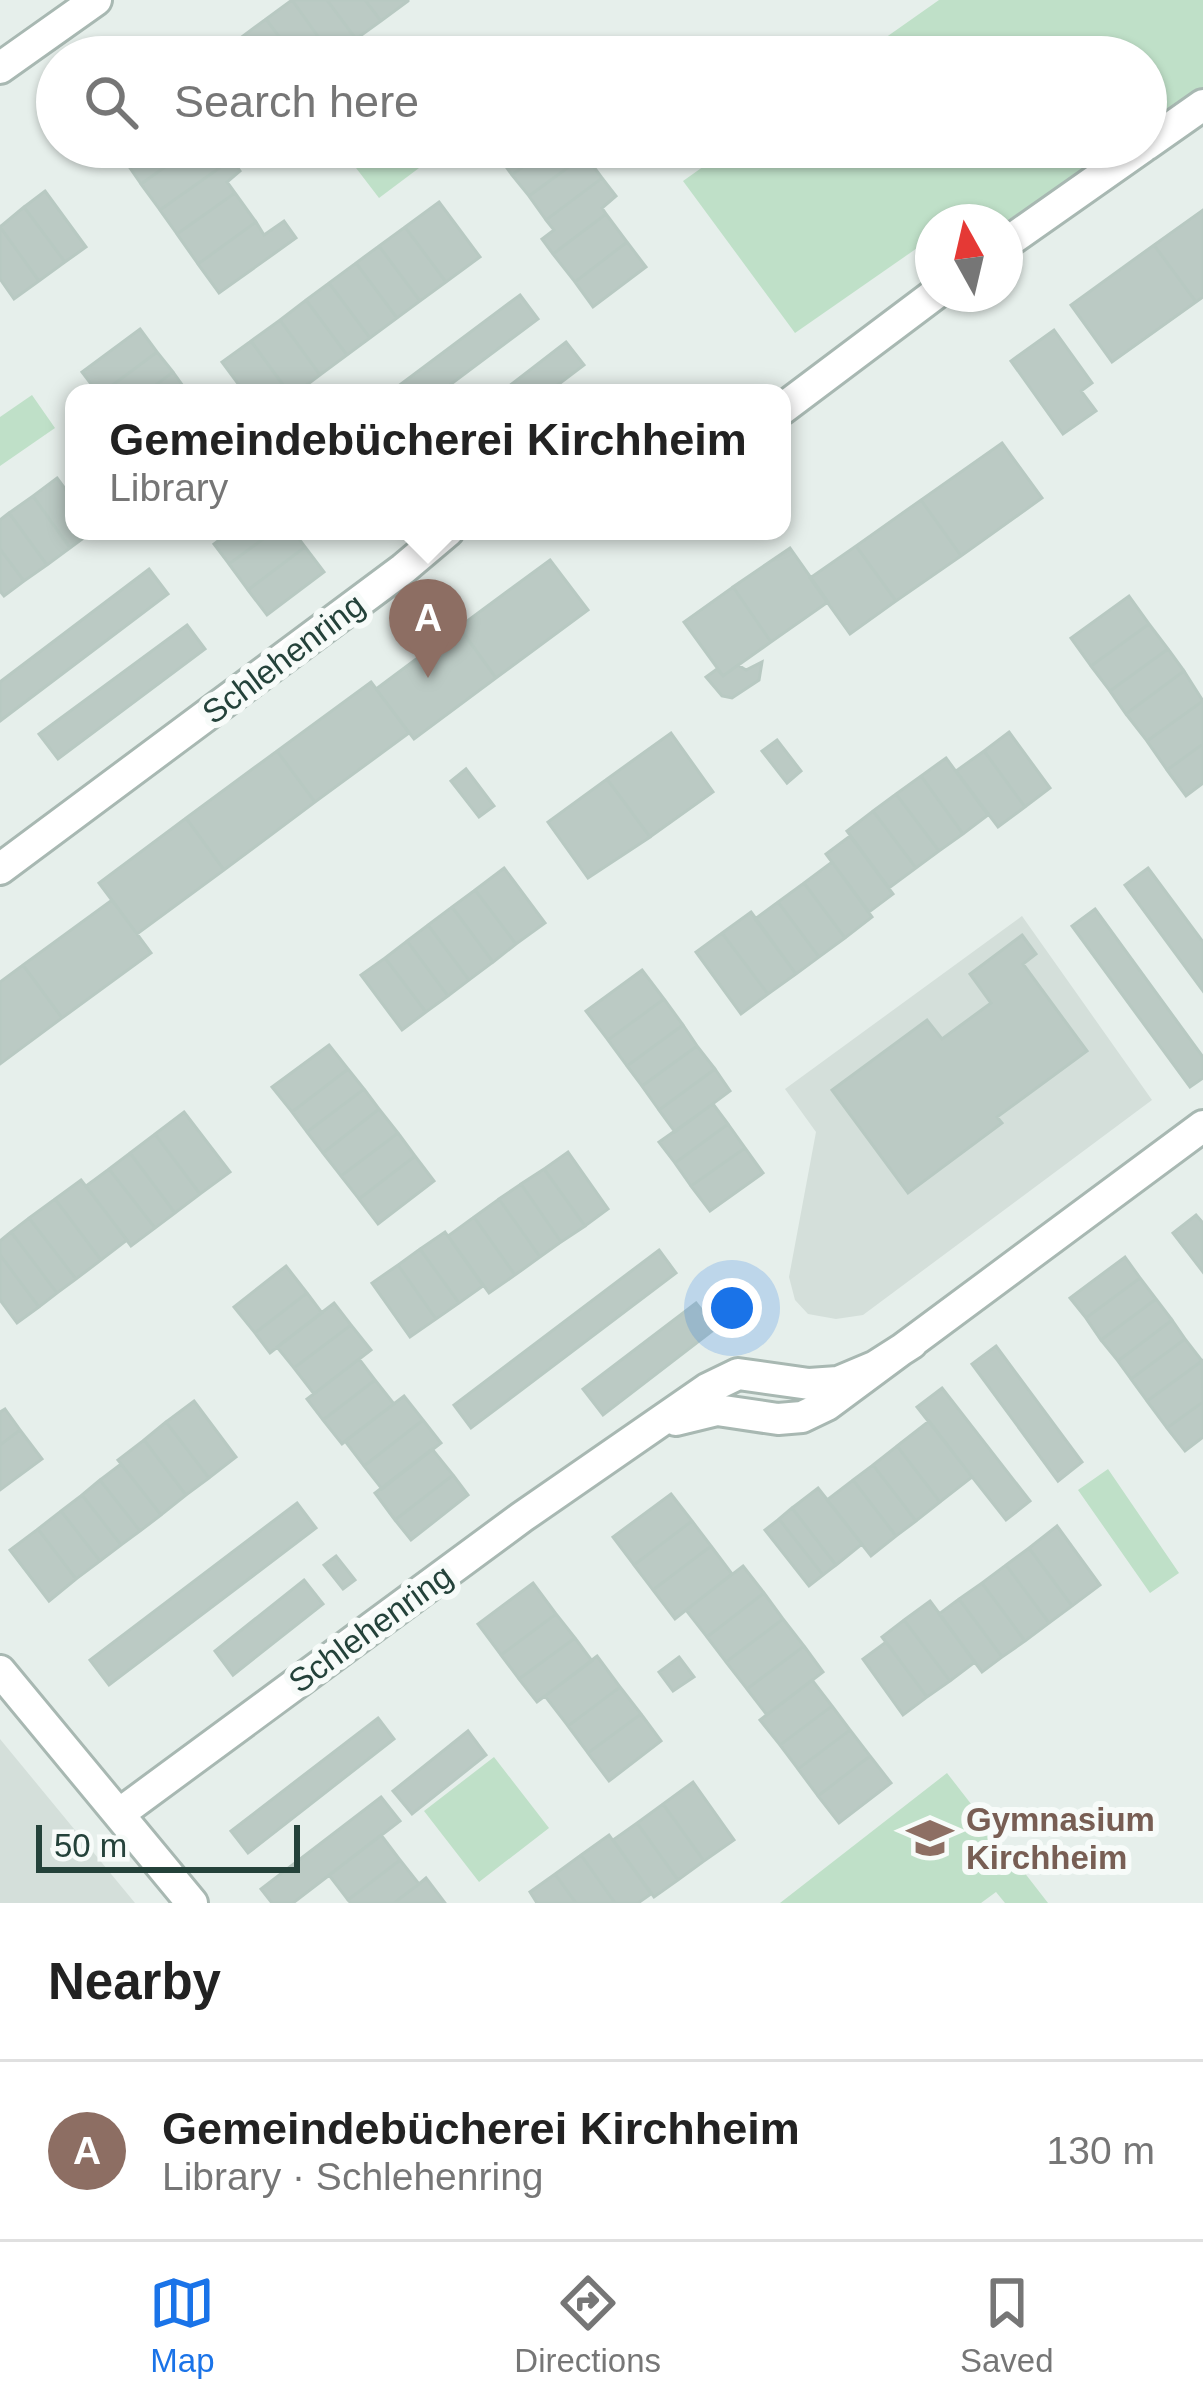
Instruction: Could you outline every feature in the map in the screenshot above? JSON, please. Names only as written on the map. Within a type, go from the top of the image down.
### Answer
[{"type":"street","points":[[45,36],[96,0]]},
{"type":"street","points":[[0,68],[36,42]]},
{"type":"street","points":[[1167,130],[1203,105]]},
{"type":"street","points":[[1023,231],[1114,168]]},
{"type":"street","points":[[791,403],[915,309]]},
{"type":"street","name":"Schlehenring","points":[[0,869],[437,540]]},
{"type":"street","name":"Schlehenring","points":[[119,1814],[624,1445],[680,1417],[717,1410],[778,1419],[802,1417],[827,1405],[1203,1126]]},
{"type":"street","points":[[0,1671],[192,1903]]},
{"type":"shaded area","points":[[1022,916],[1152,1100],[863,1315],[836,1319],[808,1314],[795,1300],[789,1277],[816,1132],[785,1089]]},
{"type":"shaded area","points":[[0,1739],[135,1903],[0,1903]]},
{"type":"green space","points":[[939,0],[1203,0],[1203,89],[1167,113],[1167,36],[888,36]]},
{"type":"green space","points":[[356,168],[419,168],[379,198]]},
{"type":"green space","points":[[701,168],[1086,168],[1023,210],[1023,204],[915,204],[915,250],[795,333],[683,181]]},
{"type":"green space","points":[[32,395],[55,428],[0,466],[0,417]]},
{"type":"green space","points":[[1108,1469],[1179,1573],[1150,1593],[1078,1490]]},
{"type":"green space","points":[[494,1757],[549,1828],[479,1882],[424,1811]]},
{"type":"green space","name":"Gymnasium Kirchheim","points":[[947,1773],[1048,1903],[1005,1903],[996,1892],[981,1903],[780,1903]]},
{"type":"building","points":[[292,0],[318,36],[279,36],[266,19]]},
{"type":"building","points":[[292,0],[327,0],[354,36],[318,36]]},
{"type":"building","points":[[327,0],[365,0],[381,21],[354,36]]},
{"type":"building","points":[[365,0],[408,0],[408,1],[381,21]]},
{"type":"building","points":[[266,19],[279,36],[243,36]]},
{"type":"building","points":[[130,168],[163,168],[141,184]]},
{"type":"building","points":[[163,168],[219,168],[160,210],[141,184]]},
{"type":"building","points":[[219,168],[240,171],[227,182],[235,193],[177,234],[160,210]]},
{"type":"building","points":[[521,168],[567,168],[529,196],[512,175]]},
{"type":"building","points":[[567,168],[595,168],[602,178],[546,220],[529,196]]},
{"type":"building","points":[[602,178],[616,196],[602,208],[606,214],[553,254],[542,239],[554,230],[546,220]]},
{"type":"building","points":[[45,191],[86,247],[65,262],[24,207]]},
{"type":"building","points":[[235,193],[256,222],[198,264],[177,234]]},
{"type":"building","points":[[439,202],[480,257],[446,282],[405,227]]},
{"type":"building","points":[[24,207],[65,262],[39,281],[0,227]]},
{"type":"building","points":[[1203,210],[1203,297],[1196,302],[1154,245]]},
{"type":"building","points":[[606,214],[627,242],[575,282],[553,254]]},
{"type":"building","points":[[284,221],[296,238],[219,293],[198,264],[256,222],[264,235]]},
{"type":"building","points":[[0,227],[39,281],[14,299],[0,279]]},
{"type":"building","points":[[405,227],[446,282],[420,301],[379,246]]},
{"type":"building","points":[[627,242],[646,267],[593,307],[575,282]]},
{"type":"building","points":[[1154,245],[1196,302],[1112,362],[1071,305]]},
{"type":"building","points":[[379,246],[420,301],[397,318],[356,263]]},
{"type":"building","points":[[356,263],[397,318],[370,338],[329,283]]},
{"type":"building","points":[[329,283],[370,338],[347,355],[306,300]]},
{"type":"building","points":[[520,295],[538,319],[451,384],[401,384]]},
{"type":"building","points":[[306,300],[347,355],[320,375],[280,320]]},
{"type":"building","points":[[280,320],[320,375],[308,384],[282,384],[251,341]]},
{"type":"building","points":[[140,329],[157,352],[114,384],[91,384],[82,372]]},
{"type":"building","points":[[1054,330],[1092,383],[1081,391],[1096,411],[1063,434],[1011,361]]},
{"type":"building","points":[[251,341],[282,384],[238,384],[222,362]]},
{"type":"building","points":[[566,342],[584,365],[559,384],[512,384]]},
{"type":"building","points":[[157,352],[173,372],[157,384],[114,384]]},
{"type":"building","points":[[173,372],[182,384],[157,384]]},
{"type":"building","points":[[1002,443],[1042,498],[961,556],[921,500]]},
{"type":"building","points":[[57,478],[65,489],[65,540],[81,540],[70,548],[33,496]]},
{"type":"building","points":[[33,496],[70,548],[47,565],[9,513]]},
{"type":"building","points":[[921,500],[961,556],[896,601],[856,546]]},
{"type":"building","points":[[9,513],[47,565],[24,581],[0,549],[0,520]]},
{"type":"building","points":[[219,540],[262,540],[229,564],[214,544]]},
{"type":"building","points":[[262,540],[300,540],[305,547],[248,590],[229,564]]},
{"type":"building","points":[[856,546],[896,601],[850,634],[810,578]]},
{"type":"building","points":[[305,547],[324,572],[267,615],[248,590]]},
{"type":"building","points":[[790,548],[828,602],[771,642],[733,587]]},
{"type":"building","points":[[0,549],[24,581],[4,596],[0,591]]},
{"type":"building","points":[[550,560],[588,610],[496,678],[459,627]]},
{"type":"building","points":[[149,569],[168,594],[0,721],[0,682]]},
{"type":"building","points":[[733,587],[771,642],[723,676],[684,622]]},
{"type":"building","points":[[1129,596],[1149,624],[1091,666],[1071,638]]},
{"type":"building","points":[[1149,624],[1168,649],[1110,691],[1091,666]]},
{"type":"building","points":[[187,625],[205,649],[58,759],[39,734]]},
{"type":"building","points":[[459,627],[496,678],[414,739],[376,689]]},
{"type":"building","points":[[1168,649],[1184,671],[1126,714],[1110,691]]},
{"type":"building","points":[[762,662],[759,680],[732,698],[722,696],[706,677],[717,669],[723,676],[738,665],[746,670]]},
{"type":"building","points":[[1184,671],[1203,701],[1147,741],[1126,714]]},
{"type":"building","points":[[371,682],[409,733],[315,802],[277,751]]},
{"type":"building","points":[[1203,701],[1203,744],[1167,770],[1147,741]]},
{"type":"building","points":[[1009,732],[1050,788],[1025,807],[984,751]]},
{"type":"building","points":[[671,733],[713,792],[650,837],[607,779]]},
{"type":"building","points":[[777,740],[801,771],[787,783],[762,751]]},
{"type":"building","points":[[1203,744],[1203,783],[1186,796],[1167,770]]},
{"type":"building","points":[[277,751],[315,802],[224,870],[186,818]]},
{"type":"building","points":[[984,751],[1025,807],[998,827],[956,771]]},
{"type":"building","points":[[946,758],[988,815],[963,834],[921,776]]},
{"type":"building","points":[[466,769],[494,806],[479,817],[451,781]]},
{"type":"building","points":[[921,776],[963,834],[939,851],[896,794]]},
{"type":"building","points":[[607,779],[650,837],[588,878],[548,822]]},
{"type":"building","points":[[896,794],[939,851],[916,868],[873,811]]},
{"type":"building","points":[[873,811],[916,868],[889,888],[847,831]]},
{"type":"building","points":[[186,818],[224,870],[137,934],[99,883]]},
{"type":"building","points":[[850,836],[893,894],[869,912],[826,854]]},
{"type":"building","points":[[832,862],[872,917],[845,938],[804,883]]},
{"type":"building","points":[[504,868],[545,923],[516,944],[475,890]]},
{"type":"building","points":[[1148,868],[1203,942],[1203,991],[1125,885]]},
{"type":"building","points":[[804,883],[845,938],[819,957],[778,902]]},
{"type":"building","points":[[475,890],[516,944],[493,962],[452,907]]},
{"type":"building","points":[[112,900],[151,953],[62,1018],[23,965]]},
{"type":"building","points":[[778,902],[819,957],[796,974],[755,919]]},
{"type":"building","points":[[452,907],[493,962],[469,980],[428,925]]},
{"type":"building","points":[[1095,909],[1203,1057],[1203,1078],[1190,1087],[1072,926]]},
{"type":"building","points":[[751,912],[796,974],[768,994],[722,933]]},
{"type":"building","points":[[428,925],[469,980],[448,996],[407,941]]},
{"type":"building","points":[[722,933],[768,994],[741,1014],[696,952]]},
{"type":"building","points":[[1022,935],[1036,954],[1023,964],[1087,1051],[997,1117],[1002,1123],[908,1193],[832,1090],[927,1020],[942,1039],[991,1003],[970,974]]},
{"type":"building","points":[[407,941],[448,996],[426,1012],[385,958]]},
{"type":"building","points":[[385,958],[426,1012],[402,1030],[361,975]]},
{"type":"building","points":[[23,965],[62,1018],[0,1064],[0,982]]},
{"type":"building","points":[[642,970],[664,999],[608,1040],[586,1011]]},
{"type":"building","points":[[664,999],[683,1025],[627,1066],[608,1040]]},
{"type":"building","points":[[683,1025],[697,1046],[642,1086],[627,1066]]},
{"type":"building","points":[[329,1045],[348,1069],[292,1112],[272,1087]]},
{"type":"building","points":[[697,1046],[715,1069],[659,1110],[642,1086]]},
{"type":"building","points":[[348,1069],[364,1089],[307,1132],[292,1112]]},
{"type":"building","points":[[715,1069],[730,1091],[675,1132],[659,1110]]},
{"type":"building","points":[[364,1089],[379,1109],[323,1153],[307,1132]]},
{"type":"building","points":[[713,1104],[728,1124],[675,1163],[659,1142]]},
{"type":"building","points":[[379,1109],[398,1133],[341,1176],[323,1153]]},
{"type":"building","points":[[184,1112],[230,1172],[200,1194],[155,1134]]},
{"type":"building","points":[[728,1124],[745,1148],[691,1186],[675,1163]]},
{"type":"building","points":[[398,1133],[415,1156],[359,1199],[341,1176]]},
{"type":"building","points":[[155,1134],[200,1194],[175,1213],[130,1153]]},
{"type":"building","points":[[745,1148],[763,1173],[710,1211],[691,1186]]},
{"type":"building","points":[[568,1152],[608,1209],[585,1226],[544,1169]]},
{"type":"building","points":[[130,1153],[175,1213],[155,1228],[109,1169]]},
{"type":"building","points":[[415,1156],[434,1181],[378,1224],[359,1199]]},
{"type":"building","points":[[109,1169],[155,1228],[131,1246],[86,1186]]},
{"type":"building","points":[[544,1169],[585,1226],[561,1242],[521,1184]]},
{"type":"building","points":[[81,1180],[127,1240],[101,1260],[55,1199]]},
{"type":"building","points":[[521,1184],[561,1242],[540,1257],[499,1199]]},
{"type":"building","points":[[55,1199],[101,1260],[76,1279],[29,1218]]},
{"type":"building","points":[[499,1199],[540,1257],[515,1275],[474,1217]]},
{"type":"building","points":[[1196,1215],[1203,1223],[1203,1272],[1173,1233]]},
{"type":"building","points":[[474,1217],[515,1275],[489,1293],[448,1236]]},
{"type":"building","points":[[29,1218],[76,1279],[57,1293],[11,1232]]},
{"type":"building","points":[[11,1232],[57,1293],[39,1307],[0,1255],[0,1241]]},
{"type":"building","points":[[445,1232],[483,1286],[459,1303],[420,1249]]},
{"type":"building","points":[[420,1249],[459,1303],[436,1319],[398,1265]]},
{"type":"building","points":[[659,1250],[676,1273],[471,1428],[454,1405]]},
{"type":"building","points":[[0,1255],[39,1307],[17,1323],[0,1300]]},
{"type":"building","points":[[1125,1257],[1140,1278],[1086,1318],[1070,1298]]},
{"type":"building","points":[[398,1265],[436,1319],[410,1337],[372,1283]]},
{"type":"building","points":[[286,1266],[307,1293],[255,1333],[234,1307]]},
{"type":"building","points":[[1140,1278],[1156,1299],[1101,1340],[1086,1318]]},
{"type":"building","points":[[307,1293],[322,1313],[270,1353],[255,1333]]},
{"type":"building","points":[[1156,1299],[1172,1320],[1118,1361],[1101,1340]]},
{"type":"building","points":[[334,1303],[351,1325],[294,1368],[277,1347]]},
{"type":"building","points":[[696,1303],[716,1328],[603,1415],[583,1389]]},
{"type":"building","points":[[1172,1320],[1185,1339],[1131,1379],[1118,1361]]},
{"type":"building","points":[[351,1325],[371,1350],[314,1394],[294,1368]]},
{"type":"building","points":[[1185,1339],[1202,1361],[1147,1401],[1131,1379]]},
{"type":"building","points":[[996,1346],[1082,1462],[1058,1481],[972,1364]]},
{"type":"building","points":[[359,1359],[375,1380],[323,1420],[307,1399]]},
{"type":"building","points":[[1202,1361],[1203,1402],[1167,1428],[1147,1401]]},
{"type":"building","points":[[375,1380],[394,1404],[342,1444],[323,1420]]},
{"type":"building","points":[[942,1388],[1030,1501],[1006,1520],[917,1407]]},
{"type":"building","points":[[404,1396],[423,1420],[364,1466],[345,1441]]},
{"type":"building","points":[[194,1401],[236,1457],[209,1478],[166,1422]]},
{"type":"building","points":[[1203,1402],[1203,1437],[1185,1451],[1167,1428]]},
{"type":"building","points":[[5,1409],[20,1430],[0,1445],[0,1412]]},
{"type":"building","points":[[423,1420],[441,1443],[382,1489],[364,1466]]},
{"type":"building","points":[[929,1421],[972,1477],[940,1502],[897,1446]]},
{"type":"building","points":[[166,1422],[209,1478],[186,1495],[144,1440]]},
{"type":"building","points":[[20,1430],[42,1459],[0,1490],[0,1445]]},
{"type":"building","points":[[144,1440],[186,1495],[161,1515],[118,1460]]},
{"type":"building","points":[[897,1446],[940,1502],[916,1521],[873,1465]]},
{"type":"building","points":[[432,1449],[453,1475],[395,1520],[375,1493]]},
{"type":"building","points":[[121,1464],[161,1515],[140,1531],[100,1480]]},
{"type":"building","points":[[873,1465],[916,1521],[896,1536],[853,1480]]},
{"type":"building","points":[[453,1475],[468,1495],[411,1540],[395,1520]]},
{"type":"building","points":[[100,1480],[140,1531],[121,1545],[82,1495]]},
{"type":"building","points":[[853,1480],[896,1536],[871,1556],[827,1500]]},
{"type":"building","points":[[818,1488],[862,1544],[836,1565],[792,1508]]},
{"type":"building","points":[[671,1494],[692,1521],[634,1565],[613,1537]]},
{"type":"building","points":[[82,1495],[121,1545],[100,1561],[61,1511]]},
{"type":"building","points":[[297,1503],[316,1528],[109,1685],[90,1660]]},
{"type":"building","points":[[792,1508],[836,1565],[823,1575],[779,1519]]},
{"type":"building","points":[[61,1511],[100,1561],[76,1579],[38,1529]]},
{"type":"building","points":[[779,1519],[823,1575],[809,1586],[765,1530]]},
{"type":"building","points":[[692,1521],[711,1546],[653,1590],[634,1565]]},
{"type":"building","points":[[1057,1526],[1100,1585],[1072,1606],[1029,1548]]},
{"type":"building","points":[[38,1529],[76,1579],[49,1601],[10,1550]]},
{"type":"building","points":[[711,1546],[732,1574],[675,1619],[653,1590]]},
{"type":"building","points":[[1029,1548],[1072,1606],[1049,1623],[1006,1565]]},
{"type":"building","points":[[336,1556],[355,1580],[343,1589],[324,1565]]},
{"type":"building","points":[[1006,1565],[1049,1623],[1025,1641],[982,1583]]},
{"type":"building","points":[[743,1566],[764,1593],[707,1637],[686,1610]]},
{"type":"building","points":[[304,1580],[323,1604],[233,1675],[215,1651]]},
{"type":"building","points":[[533,1583],[556,1614],[501,1655],[478,1624]]},
{"type":"building","points":[[982,1583],[1025,1641],[1002,1657],[959,1599]]},
{"type":"building","points":[[764,1593],[783,1619],[726,1662],[707,1637]]},
{"type":"building","points":[[959,1599],[1002,1657],[982,1672],[939,1614]]},
{"type":"building","points":[[930,1601],[975,1662],[950,1681],[904,1620]]},
{"type":"building","points":[[556,1614],[575,1638],[519,1679],[501,1655]]},
{"type":"building","points":[[783,1619],[804,1646],[747,1689],[726,1662]]},
{"type":"building","points":[[904,1620],[950,1681],[927,1697],[882,1637]]},
{"type":"building","points":[[575,1638],[592,1661],[537,1702],[519,1679]]},
{"type":"building","points":[[886,1642],[927,1697],[903,1715],[863,1659]]},
{"type":"building","points":[[804,1646],[823,1672],[767,1715],[747,1689]]},
{"type":"building","points":[[597,1656],[620,1687],[568,1726],[545,1696]]},
{"type":"building","points":[[679,1657],[694,1677],[673,1691],[659,1672]]},
{"type":"building","points":[[812,1680],[832,1706],[780,1745],[760,1720]]},
{"type":"building","points":[[620,1687],[641,1714],[588,1753],[568,1726]]},
{"type":"building","points":[[832,1706],[850,1730],[798,1769],[780,1745]]},
{"type":"building","points":[[641,1714],[661,1741],[609,1781],[588,1753]]},
{"type":"building","points":[[378,1718],[394,1739],[248,1853],[231,1831]]},
{"type":"building","points":[[850,1730],[870,1756],[818,1796],[798,1769]]},
{"type":"building","points":[[468,1731],[486,1755],[412,1814],[393,1791]]},
{"type":"building","points":[[870,1756],[891,1783],[839,1823],[818,1796]]},
{"type":"building","points":[[693,1782],[734,1840],[704,1861],[663,1804]]},
{"type":"building","points":[[381,1797],[400,1821],[293,1903],[272,1903],[261,1889]]},
{"type":"building","points":[[663,1804],[704,1861],[678,1880],[637,1823]]},
{"type":"building","points":[[637,1823],[678,1880],[654,1897],[613,1840]]},
{"type":"building","points":[[381,1835],[400,1860],[348,1900],[329,1875]]},
{"type":"building","points":[[609,1835],[651,1894],[638,1903],[615,1903],[581,1855]]},
{"type":"building","points":[[581,1855],[615,1903],[576,1903],[555,1874]]},
{"type":"building","points":[[400,1860],[419,1884],[394,1903],[348,1900]]},
{"type":"building","points":[[555,1874],[576,1903],[537,1903],[530,1892]]},
{"type":"building","points":[[426,1878],[445,1903],[394,1903],[419,1884]]},
{"type":"place","name":"Gemeindebücherei Kirchheim","points":[[428,678]]},
{"type":"place","name":"Gymnasium Kirchheim","points":[[930,1838]]}]
